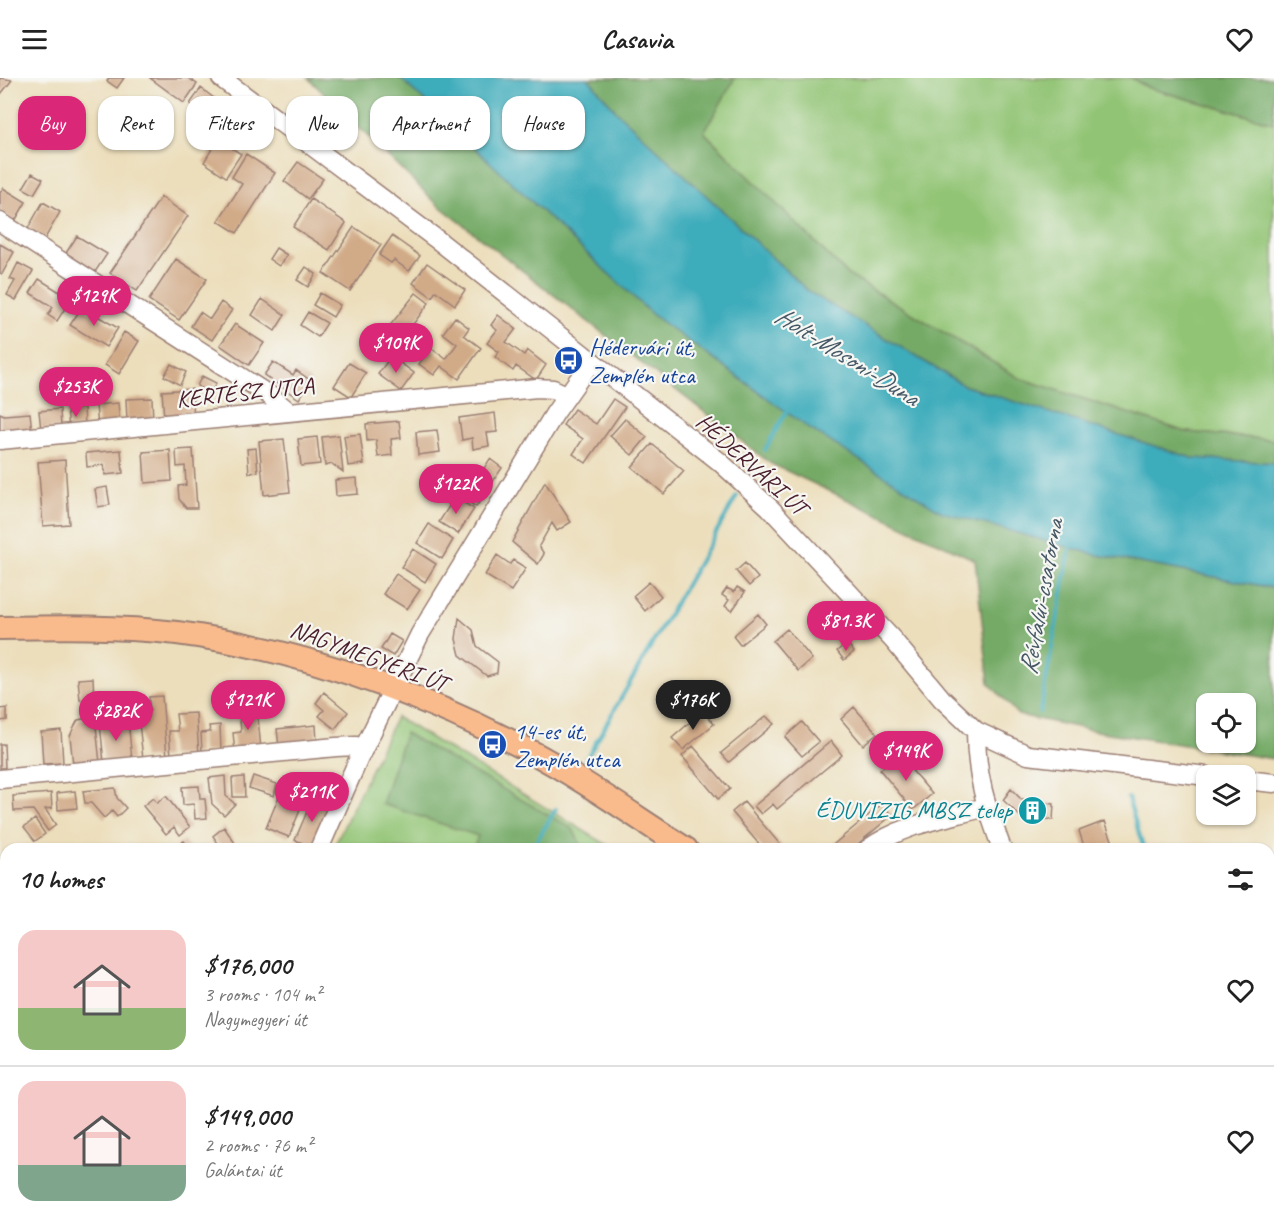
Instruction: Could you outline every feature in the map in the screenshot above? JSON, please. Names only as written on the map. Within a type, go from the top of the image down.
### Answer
[{"type":"main road","name":"NAGYMEGYERI ÚT","points":[[0,628],[91,627],[206,637],[311,659],[395,689],[529,750],[676,843]]},
{"type":"street","name":"HÉDERVÁRI ÚT","points":[[221,78],[439,241],[720,462],[770,508],[893,640],[942,699],[976,730],[1028,755],[1196,775]]},
{"type":"street","points":[[0,222],[269,395],[288,411]]},
{"type":"street","points":[[322,843],[364,748],[395,689],[420,634],[566,395],[591,362]]},
{"type":"street","name":"KERTÉSZ UTCA","points":[[0,440],[537,388],[553,389],[566,395]]},
{"type":"street","points":[[976,730],[976,764],[986,807],[1000,843]]},
{"type":"street","points":[[0,779],[336,747],[364,748]]},
{"type":"street","points":[[1256,781],[1274,783]]},
{"type":"street","points":[[876,843],[887,835],[986,807]]},
{"type":"green space","points":[[308,78],[400,78],[419,96],[370,96],[370,139],[358,127],[358,96],[326,96]]},
{"type":"green space","points":[[588,78],[735,78],[704,132],[848,275],[1019,378],[1186,432],[1274,440],[1274,463],[1192,458],[965,386],[809,292],[617,112]]},
{"type":"green space","points":[[735,78],[1131,78],[1149,88],[1274,123],[1274,440],[1186,432],[1019,378],[848,275],[704,132]]},
{"type":"green space","points":[[1131,78],[1274,78],[1274,123],[1149,88]]},
{"type":"green space","points":[[382,150],[477,150],[654,316],[810,429],[942,511],[1093,554],[1274,588],[1274,759],[1236,753],[1256,753],[1256,693],[1196,693],[1196,747],[1096,731],[1018,715],[989,683],[975,560],[770,463],[438,205]]},
{"type":"green space","points":[[396,717],[604,843],[336,843]]},
{"type":"green space","points":[[405,733],[573,829],[580,843],[475,843],[478,836],[382,804]]},
{"type":"water","name":"Holt-Mosoni-Duna","points":[[400,78],[588,78],[617,112],[809,292],[965,386],[1192,458],[1274,463],[1274,588],[1093,554],[942,512],[810,429],[654,316],[477,150],[490,150],[490,96],[419,96]]},
{"type":"building","points":[[0,78],[12,80],[0,95]]},
{"type":"building","points":[[109,78],[124,78],[117,88],[107,81]]},
{"type":"building","points":[[150,78],[188,78],[197,84],[189,96],[186,96],[184,103]]},
{"type":"building","points":[[201,88],[211,96],[196,96]]},
{"type":"building","points":[[211,150],[235,150],[241,154],[226,177],[204,162]]},
{"type":"building","points":[[246,154],[275,173],[237,233],[218,221],[242,184],[232,177]]},
{"type":"building","points":[[298,162],[323,179],[308,199],[284,181]]},
{"type":"building","points":[[32,173],[43,179],[34,194],[23,188]]},
{"type":"building","points":[[3,188],[26,202],[15,221],[0,212],[0,193]]},
{"type":"building","points":[[161,197],[188,216],[137,291],[110,273]]},
{"type":"building","points":[[311,199],[346,223],[329,250],[293,227]]},
{"type":"building","points":[[43,202],[60,212],[44,240],[27,230]]},
{"type":"building","points":[[354,227],[381,245],[350,291],[323,273]]},
{"type":"building","points":[[77,236],[107,254],[95,272],[66,253]]},
{"type":"building","points":[[392,236],[420,256],[409,271],[394,260],[391,263],[379,255]]},
{"type":"building","points":[[0,244],[14,252],[2,274],[0,273]]},
{"type":"building","points":[[276,248],[287,255],[279,266],[269,259]]},
{"type":"building","points":[[176,259],[207,279],[179,320],[149,300]]},
{"type":"building","points":[[18,263],[33,271],[16,300],[7,295],[15,281],[10,279]]},
{"type":"building","points":[[427,263],[465,290],[455,305],[436,291],[432,297],[413,283]]},
{"type":"building","points":[[306,267],[316,274],[308,287],[297,280]]},
{"type":"building","points":[[39,279],[71,299],[57,321],[48,315],[53,307],[30,293]]},
{"type":"building","points":[[320,293],[340,305],[333,317],[313,305]]},
{"type":"building","points":[[416,293],[429,303],[399,343],[384,333]]},
{"type":"building","points":[[262,299],[285,315],[275,331],[252,315]]},
{"type":"building","points":[[221,302],[232,310],[212,340],[191,326],[200,312],[210,319]]},
{"type":"building","points":[[82,307],[118,328],[106,347],[70,325]]},
{"type":"building","points":[[308,312],[327,323],[318,337],[300,325]]},
{"type":"building","points":[[498,315],[516,329],[506,342],[524,355],[527,350],[546,365],[536,380],[516,366],[513,371],[495,357],[499,352],[487,343],[497,330],[491,325]]},
{"type":"building","points":[[455,317],[469,328],[464,335],[481,348],[459,379],[441,366],[434,375],[419,364],[431,348],[446,359],[457,344],[443,333]]},
{"type":"building","points":[[235,324],[264,343],[249,365],[220,345]]},
{"type":"building","points":[[124,332],[139,341],[119,374],[105,365]]},
{"type":"building","points":[[391,356],[414,373],[401,391],[378,374]]},
{"type":"building","points":[[273,362],[293,375],[296,370],[311,381],[299,399],[264,375]]},
{"type":"building","points":[[349,363],[366,373],[351,397],[334,386]]},
{"type":"building","points":[[171,364],[186,372],[180,385],[164,376]]},
{"type":"building","points":[[202,376],[216,383],[210,394],[197,386]]},
{"type":"building","points":[[192,389],[194,417],[164,419],[162,391]]},
{"type":"building","points":[[152,398],[153,421],[127,422],[126,399]]},
{"type":"building","points":[[613,399],[625,407],[586,463],[573,454],[583,439],[563,425],[574,409],[596,424]]},
{"type":"building","points":[[118,403],[120,424],[98,427],[96,405]]},
{"type":"building","points":[[84,408],[85,427],[69,428],[67,409]]},
{"type":"building","points":[[60,409],[61,428],[41,430],[39,411]]},
{"type":"building","points":[[0,413],[4,415],[30,413],[32,432],[0,434]]},
{"type":"building","points":[[495,413],[497,432],[487,433],[489,446],[473,449],[472,438],[462,440],[459,418]]},
{"type":"building","points":[[625,419],[647,437],[632,455],[610,436]]},
{"type":"building","points":[[399,421],[401,438],[391,439],[392,455],[378,457],[376,440],[367,441],[366,424]]},
{"type":"building","points":[[437,430],[440,452],[418,455],[416,432]]},
{"type":"building","points":[[360,434],[364,464],[348,466],[344,436]]},
{"type":"building","points":[[339,435],[343,472],[332,464],[325,466],[322,437]]},
{"type":"building","points":[[317,437],[320,464],[301,466],[298,439]]},
{"type":"building","points":[[284,439],[290,492],[264,495],[259,441]]},
{"type":"building","points":[[652,444],[684,471],[664,494],[632,467]]},
{"type":"building","points":[[256,448],[258,472],[249,473],[247,449]]},
{"type":"building","points":[[193,449],[197,508],[186,508],[179,499],[178,486],[186,485],[185,466],[177,467],[176,450]]},
{"type":"building","points":[[121,450],[123,473],[105,475],[104,465],[87,467],[86,453]]},
{"type":"building","points":[[170,450],[172,481],[145,483],[143,452]]},
{"type":"building","points":[[490,459],[502,468],[476,507],[456,494],[469,474],[477,479]]},
{"type":"building","points":[[65,460],[69,524],[43,526],[38,462]]},
{"type":"building","points":[[357,478],[358,494],[336,496],[335,480]]},
{"type":"building","points":[[545,482],[571,522],[557,531],[552,523],[539,546],[544,554],[538,564],[512,542]]},
{"type":"building","points":[[107,487],[110,505],[98,507],[95,489]]},
{"type":"building","points":[[455,497],[474,509],[458,534],[439,522]]},
{"type":"building","points":[[429,524],[453,540],[442,559],[417,543]]},
{"type":"building","points":[[413,549],[436,564],[425,582],[401,567]]},
{"type":"building","points":[[497,555],[510,564],[513,560],[526,568],[511,591],[485,575]]},
{"type":"building","points":[[745,563],[758,578],[749,586],[736,571]]},
{"type":"building","points":[[396,574],[420,590],[407,609],[383,594]]},
{"type":"building","points":[[649,582],[661,596],[645,611],[633,596]]},
{"type":"building","points":[[737,587],[745,592],[732,611],[725,606],[729,600],[722,595],[727,588],[734,592]]},
{"type":"building","points":[[758,614],[766,624],[740,645],[733,636]]},
{"type":"building","points":[[459,618],[473,630],[477,646],[498,662],[497,673],[487,676],[460,655],[456,639]]},
{"type":"building","points":[[787,629],[812,659],[798,671],[773,641]]},
{"type":"building","points":[[390,634],[402,641],[393,656],[381,649]]},
{"type":"building","points":[[847,643],[854,652],[844,660],[837,651]]},
{"type":"building","points":[[93,678],[94,699],[80,700],[78,679]]},
{"type":"building","points":[[324,692],[348,712],[335,729],[319,716],[324,710],[316,703]]},
{"type":"building","points":[[162,696],[167,757],[143,759],[138,713],[150,711],[149,697]]},
{"type":"building","points":[[257,707],[261,750],[235,752],[233,733],[241,732],[239,709]]},
{"type":"building","points":[[854,707],[877,733],[863,745],[841,719]]},
{"type":"building","points":[[7,708],[7,720],[0,721],[0,709]]},
{"type":"building","points":[[703,711],[714,724],[683,750],[672,738]]},
{"type":"building","points":[[196,713],[199,754],[171,756],[169,731],[178,731],[176,714]]},
{"type":"building","points":[[766,716],[774,724],[729,762],[721,753]]},
{"type":"building","points":[[95,717],[100,763],[73,765],[70,736],[73,729],[78,720]]},
{"type":"building","points":[[128,720],[132,760],[104,763],[100,723]]},
{"type":"building","points":[[802,722],[819,742],[802,756],[785,737]]},
{"type":"building","points":[[220,725],[221,751],[202,752],[201,733],[210,732],[209,726]]},
{"type":"building","points":[[316,725],[317,743],[279,747],[277,729]]},
{"type":"building","points":[[61,730],[63,763],[43,764],[41,732]]},
{"type":"building","points":[[831,741],[842,755],[777,809],[773,804],[761,814],[754,806]]},
{"type":"building","points":[[0,744],[4,744],[5,768],[0,768]]},
{"type":"building","points":[[693,746],[730,789],[718,799],[682,756]]},
{"type":"building","points":[[898,754],[932,794],[913,810],[880,770]]},
{"type":"building","points":[[225,776],[226,796],[235,804],[224,815],[212,804],[209,778]]},
{"type":"building","points":[[253,776],[277,784],[274,796],[249,788]]},
{"type":"building","points":[[244,777],[245,797],[233,797],[232,778]]},
{"type":"building","points":[[284,784],[307,793],[289,837],[266,828]]},
{"type":"building","points":[[199,786],[200,799],[205,799],[207,818],[195,819],[194,804],[183,805],[182,787]]},
{"type":"building","points":[[115,788],[117,798],[126,808],[117,817],[112,811],[104,818],[91,803],[85,803],[83,791]]},
{"type":"building","name":"ÉDUVIZIG MBSZ telep","points":[[1011,789],[1022,800],[1054,804],[1053,820],[1020,816],[1003,800]]},
{"type":"building","points":[[75,791],[77,808],[58,810],[57,793]]},
{"type":"building","points":[[51,793],[52,808],[45,809],[56,825],[48,831],[33,810],[14,811],[13,796]]},
{"type":"building","points":[[166,796],[190,827],[180,835],[174,827],[166,834],[143,806],[153,798],[157,803]]},
{"type":"building","points":[[312,800],[330,807],[314,843],[302,843],[295,840]]},
{"type":"building","points":[[744,802],[779,843],[758,843],[732,812]]},
{"type":"building","points":[[882,804],[892,815],[859,843],[835,843]]},
{"type":"building","points":[[35,819],[45,834],[35,841],[24,827]]},
{"type":"building","points":[[1105,821],[1113,843],[1083,843],[1079,831]]},
{"type":"building","points":[[224,827],[235,843],[218,843],[213,836]]},
{"type":"waterway","points":[[765,450],[788,409]]},
{"type":"waterway","points":[[581,768],[737,496]]},
{"type":"waterway","name":"Révfalui-csatorna","points":[[1040,712],[1071,544]]},
{"type":"waterway","points":[[1128,798],[1142,843]]},
{"type":"waterway","points":[[536,843],[556,809]]},
{"type":"place","name":"Hédervári út, Zemplén utca","points":[[568,361]]},
{"type":"place","name":"14-es út, Zemplén utca","points":[[493,745]]},
{"type":"place","name":"ÉDUVIZIG MBSZ telep","points":[[1033,810]]}]
